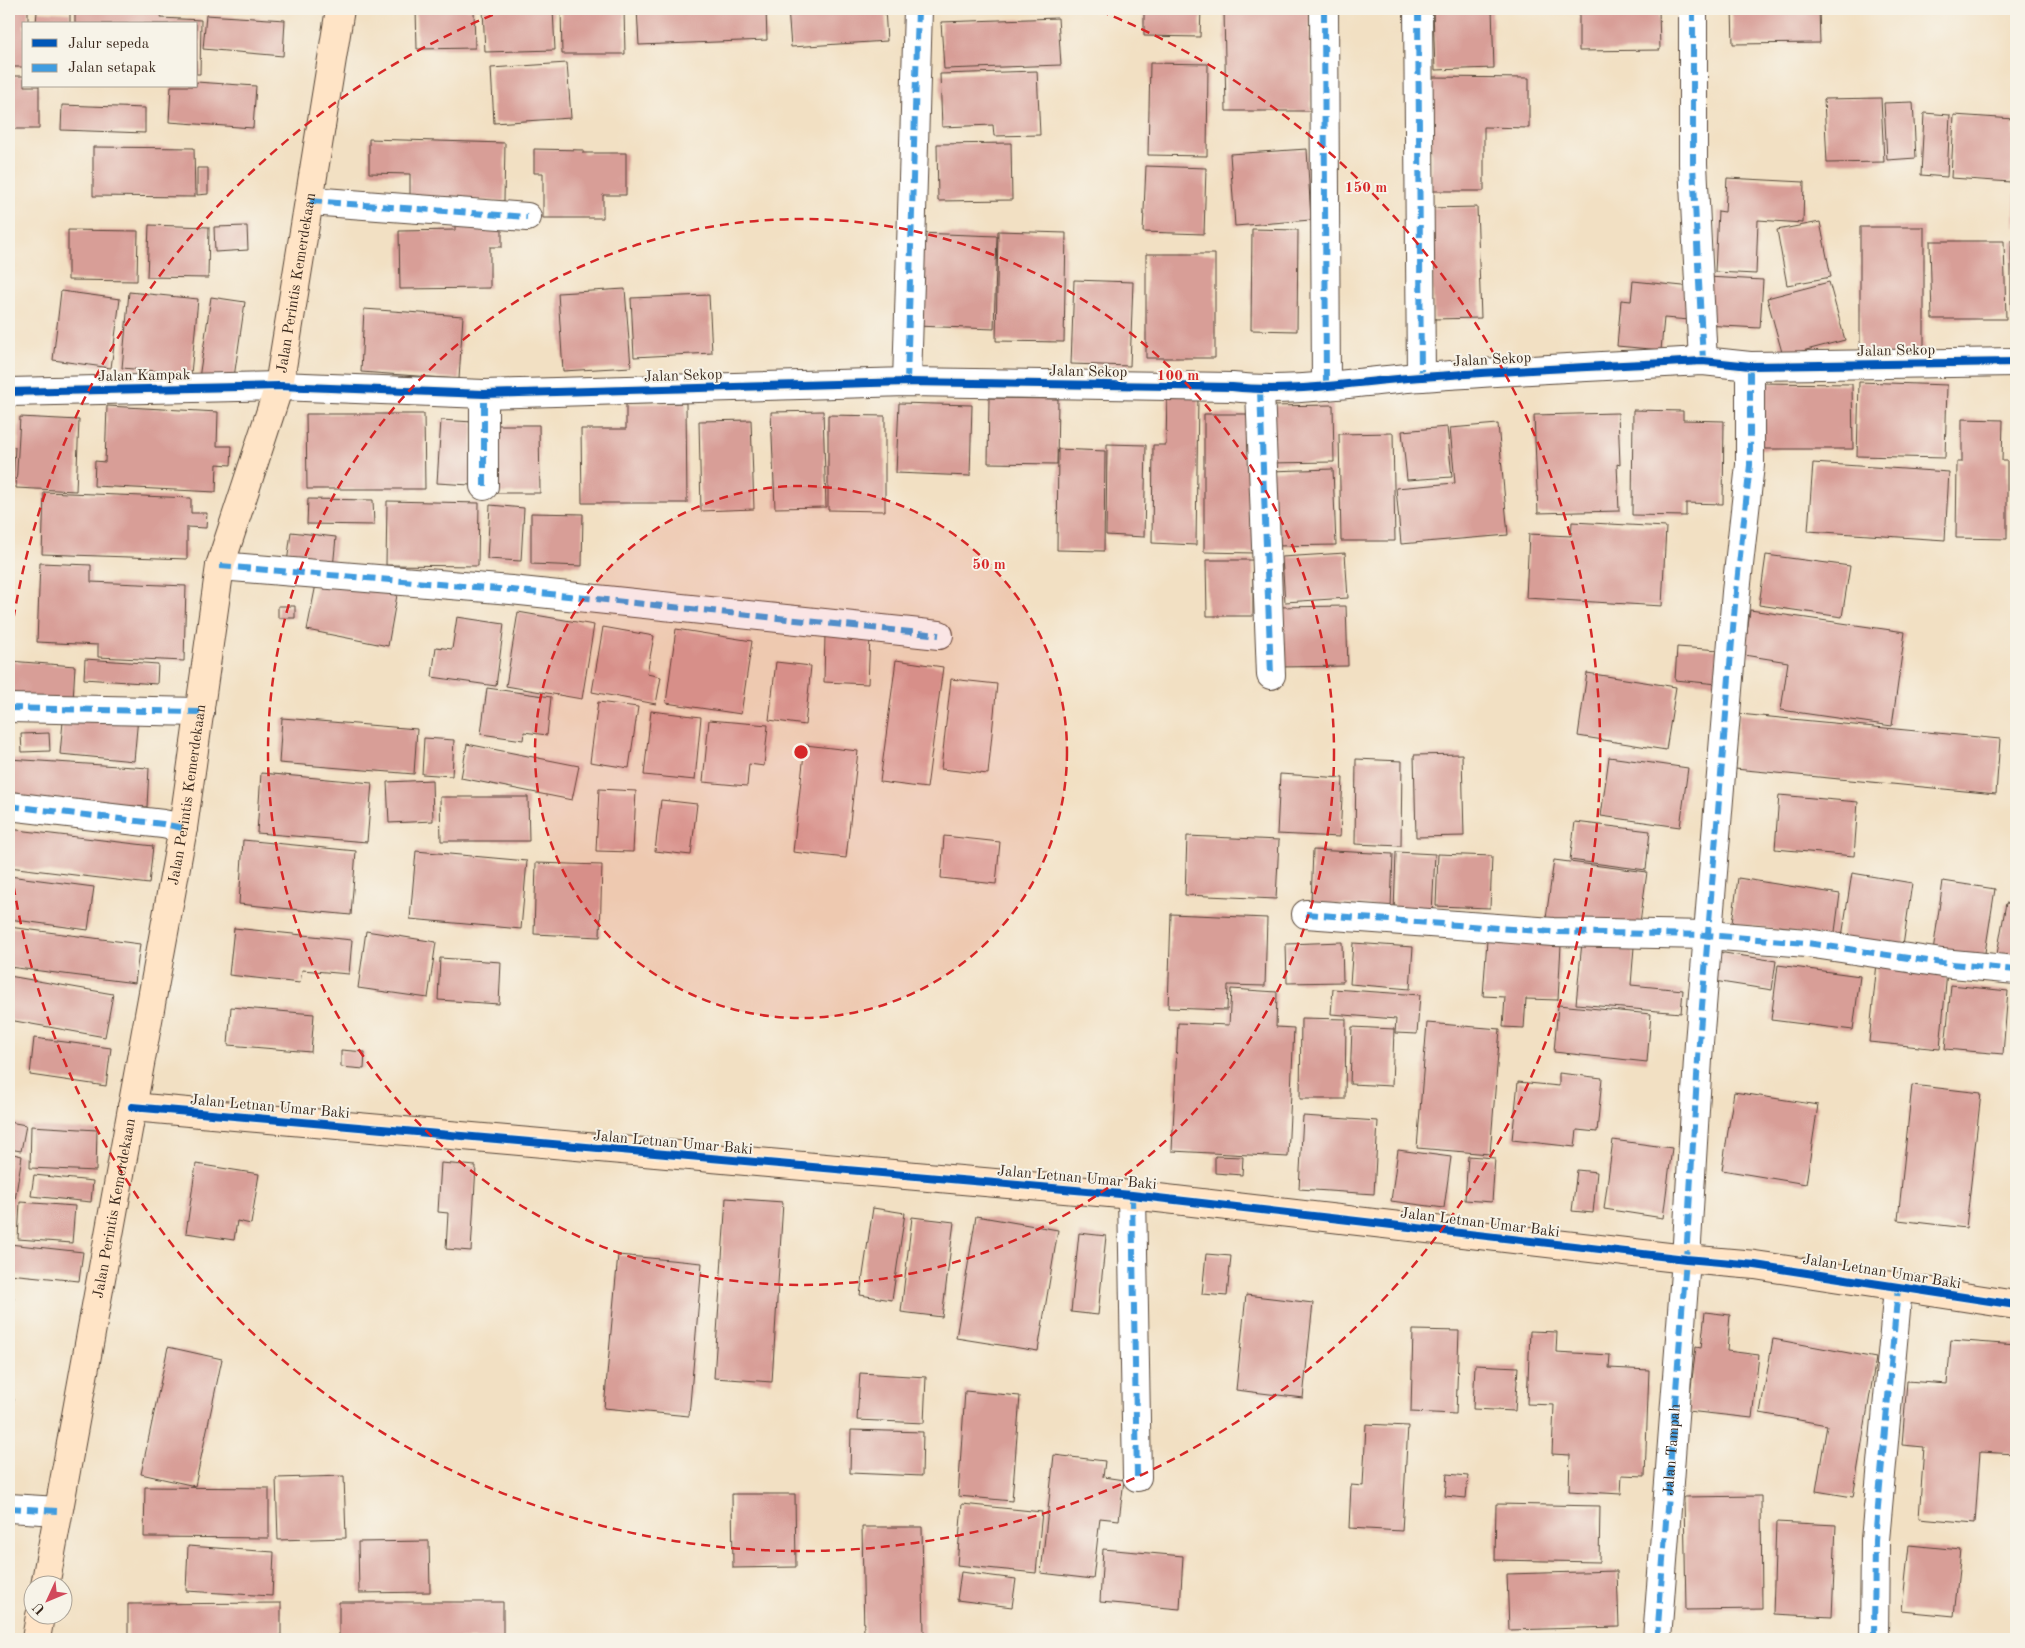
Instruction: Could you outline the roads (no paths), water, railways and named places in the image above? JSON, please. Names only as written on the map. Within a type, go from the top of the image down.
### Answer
[{"type":"street","name":"Jalan Perintis Kemerdekaan","points":[[47,1576],[183,828],[220,566],[279,386],[340,9]]},
{"type":"street","points":[[907,382],[918,9]]},
{"type":"street","points":[[1324,9],[1326,386]]},
{"type":"street","points":[[1418,9],[1420,377]]},
{"type":"street","points":[[1693,9],[1693,164],[1703,361]]},
{"type":"street","points":[[310,201],[527,217]]},
{"type":"street","name":"Jalan Sekop","points":[[279,386],[484,394],[907,382],[1232,387],[1260,390],[1420,377],[1703,361],[1750,366],[2016,362]]},
{"type":"street","name":"Jalan Tampah","points":[[1657,1639],[1686,1260],[1708,934],[1736,592],[1750,466],[1750,366]]},
{"type":"street","name":"Jalan Kampak","points":[[9,392],[279,386]]},
{"type":"street","points":[[1260,390],[1271,675]]},
{"type":"street","points":[[484,394],[484,486]]},
{"type":"street","points":[[220,566],[511,590],[939,635]]},
{"type":"street","points":[[9,708],[200,712]]},
{"type":"street","points":[[9,806],[183,828]]},
{"type":"street","points":[[1306,914],[1553,932],[1708,934],[1807,943],[1942,962],[2016,970]]},
{"type":"street","name":"Jalan Letnan Umar Baki","points":[[132,1107],[1132,1195],[1686,1260],[1756,1265],[2016,1305]]},
{"type":"street","points":[[1132,1195],[1137,1477]]},
{"type":"street","points":[[1874,1637],[1875,1540],[1898,1288]]},
{"type":"street","points":[[9,1508],[58,1511]]},
{"type":"street","points":[[36,1639],[38,1626]]}]
